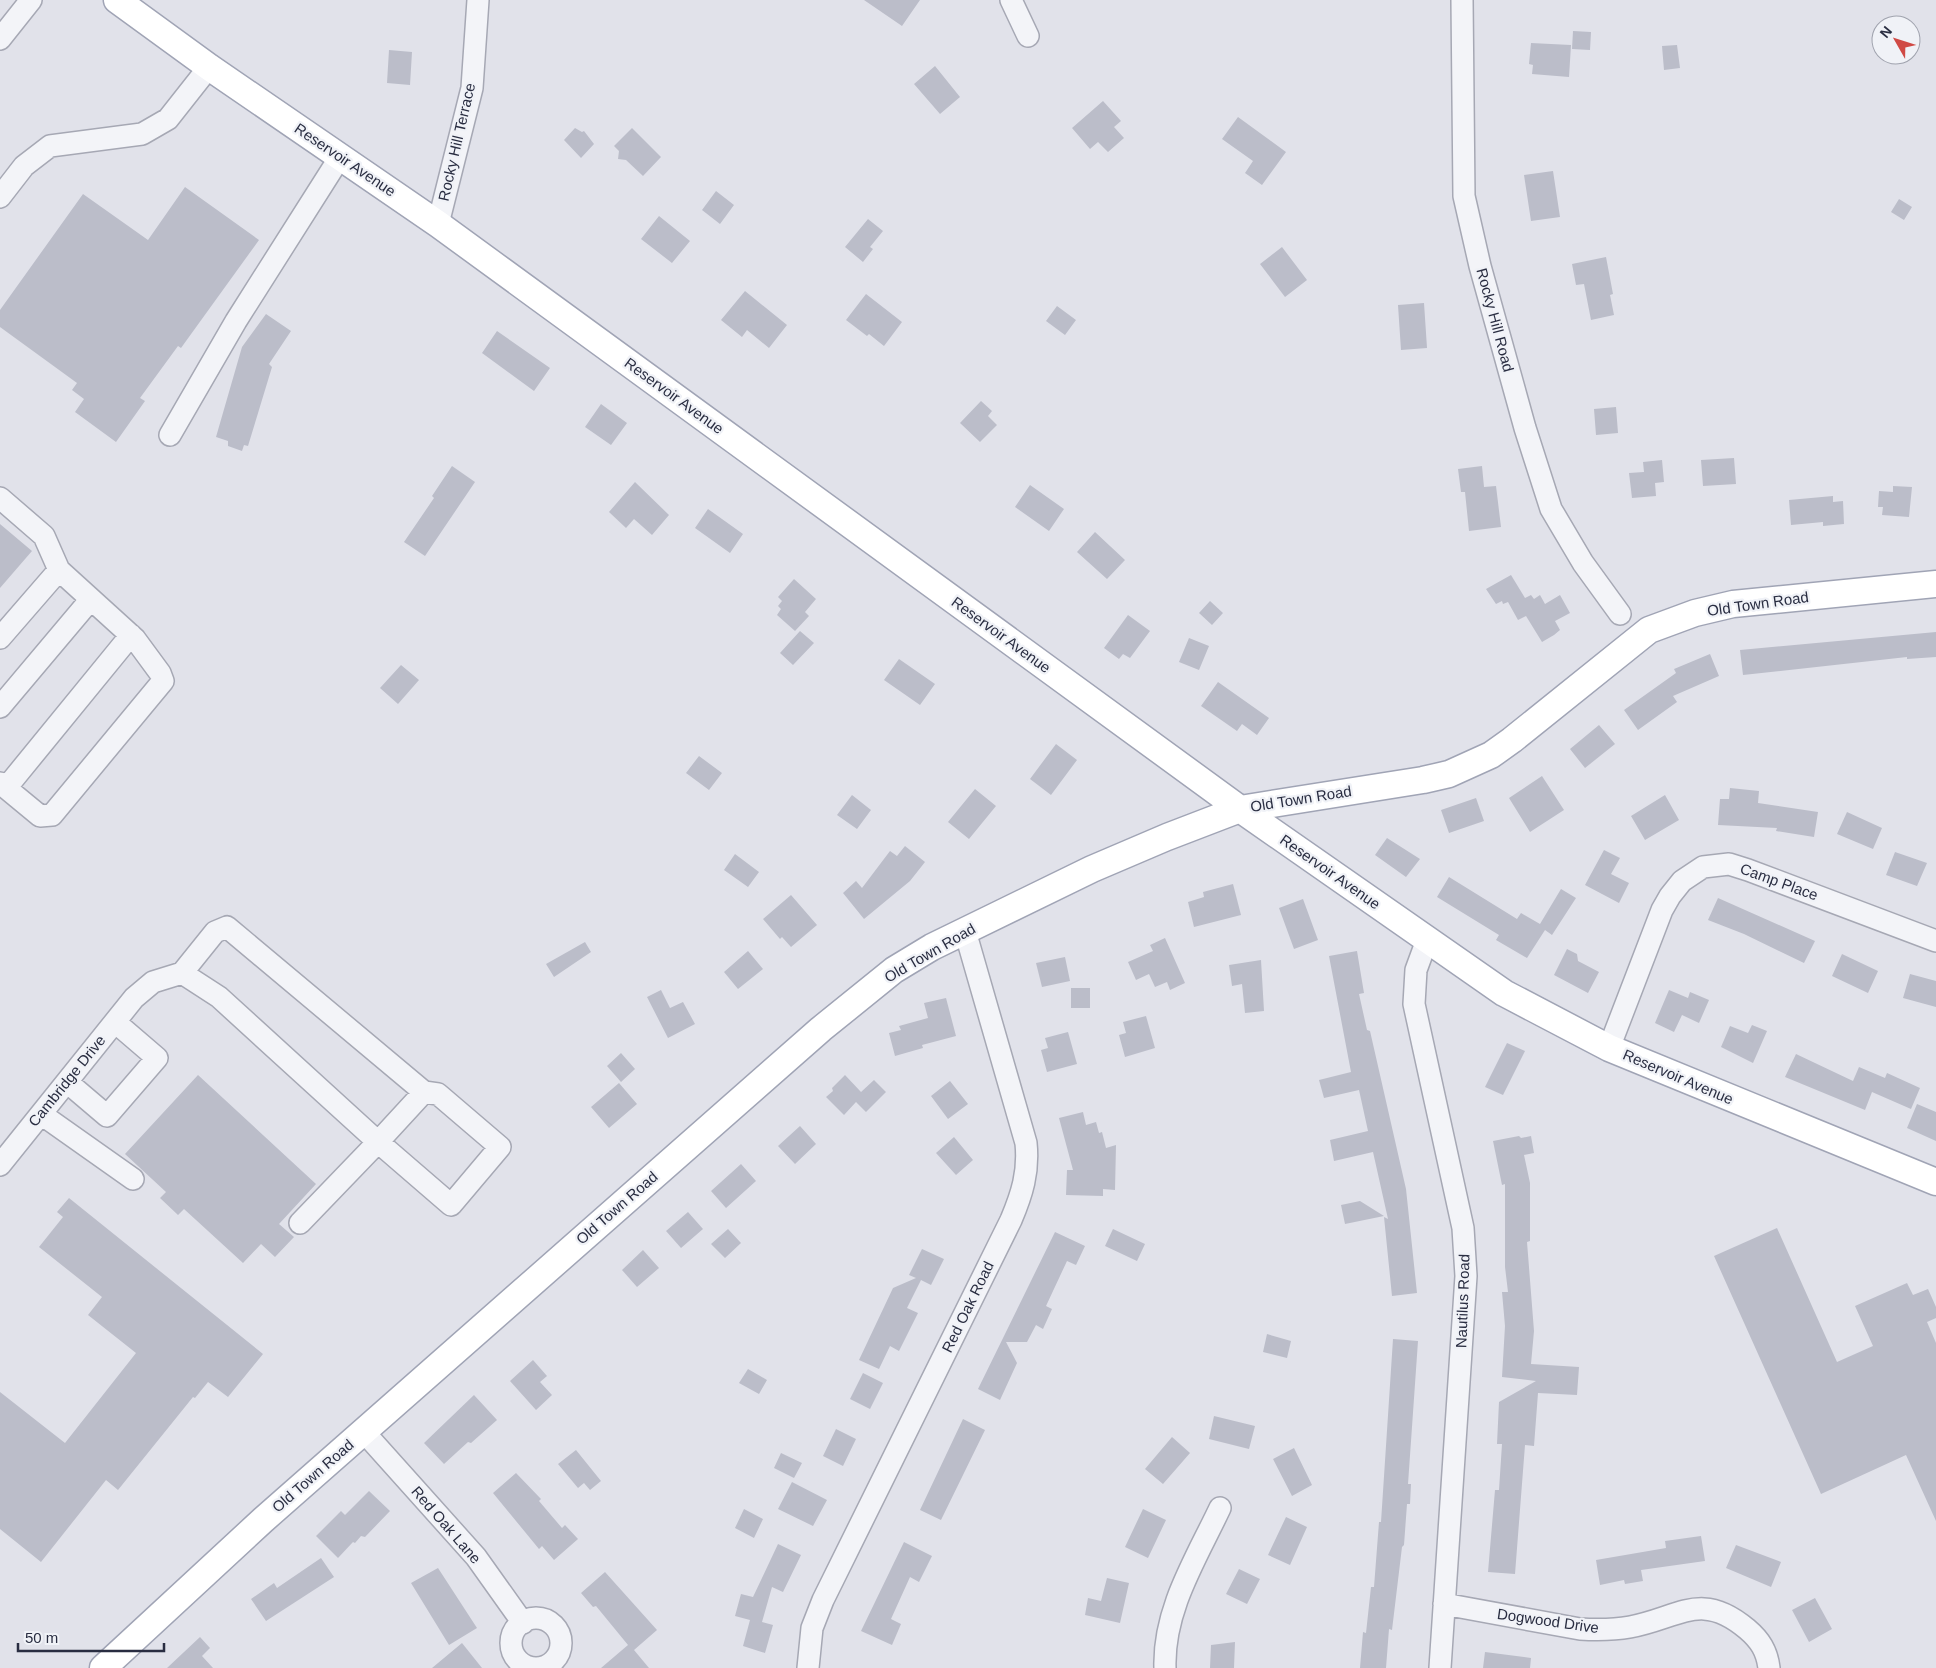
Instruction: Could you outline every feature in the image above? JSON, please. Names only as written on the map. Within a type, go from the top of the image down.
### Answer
[{"type":"main road","name":"Reservoir Avenue","points":[[117,0],[209,67],[438,224],[1240,809],[1504,993],[1609,1048],[1936,1182]]},
{"type":"main road","name":"Old Town Road","points":[[103,1668],[263,1520],[821,1029],[894,970],[965,931],[1092,868],[1240,809],[1423,780],[1449,774],[1473,764],[1512,740],[1649,630],[1695,613],[1733,604],[1936,584]]},
{"type":"street","points":[[0,39],[31,0]]},
{"type":"street","name":"Rocky Hill Terrace","points":[[438,224],[472,88],[478,0]]},
{"type":"street","points":[[1011,0],[1028,36]]},
{"type":"street","name":"Rocky Hill Road","points":[[1462,0],[1464,196],[1480,266],[1525,428],[1551,509],[1583,563],[1620,614]]},
{"type":"street","points":[[0,197],[24,166],[50,146],[142,134],[168,119],[209,67]]},
{"type":"street","points":[[170,434],[236,321],[340,157]]},
{"type":"street","points":[[0,498],[44,536],[59,570],[131,635],[160,673],[163,681],[52,815],[40,816],[3,786],[131,635]]},
{"type":"street","points":[[0,638],[59,570]]},
{"type":"street","points":[[0,707],[91,599]]},
{"type":"street","name":"Camp Place","points":[[1609,1048],[1662,910],[1682,881],[1702,866],[1729,864],[1936,941]]},
{"type":"street","points":[[228,927],[424,1092],[438,1094],[500,1147],[451,1205],[378,1142],[218,997],[182,973],[215,932],[228,927]]},
{"type":"street","name":"Red Oak Road","points":[[808,1668],[812,1628],[823,1600],[1011,1220],[1023,1191],[1028,1163],[1026,1143],[965,931]]},
{"type":"street","name":"Nautilus Road","points":[[1427,940],[1416,970],[1414,1004],[1464,1228],[1466,1261],[1440,1668]]},
{"type":"street","name":"Cambridge Drive","points":[[0,1165],[134,998],[153,982],[182,973]]},
{"type":"street","points":[[67,1082],[107,1116],[157,1058],[115,1022]]},
{"type":"street","points":[[300,1223],[424,1092]]},
{"type":"street","points":[[41,1114],[134,1179]]},
{"type":"street","name":"Red Oak Lane","points":[[364,1432],[476,1557],[523,1623]]},
{"type":"street","points":[[1165,1668],[1165,1645],[1169,1619],[1220,1508]]},
{"type":"street","name":"Dogwood Drive","points":[[1444,1604],[1580,1628],[1603,1630],[1631,1627],[1694,1608],[1717,1610],[1736,1620],[1752,1634],[1768,1655],[1769,1668]]},
{"type":"building","points":[[864,0],[920,0],[902,26]]},
{"type":"building","points":[[1573,31],[1591,32],[1590,50],[1572,49]]},
{"type":"building","points":[[1531,43],[1571,45],[1569,77],[1532,74],[1533,65],[1529,64]]},
{"type":"building","points":[[1677,45],[1680,68],[1664,70],[1662,46]]},
{"type":"building","points":[[389,50],[412,52],[410,85],[387,83]]},
{"type":"building","points":[[935,66],[960,97],[940,114],[914,84]]},
{"type":"building","points":[[1103,101],[1121,121],[1114,127],[1124,138],[1108,152],[1098,142],[1090,149],[1072,128]]},
{"type":"building","points":[[1238,117],[1286,152],[1262,185],[1245,173],[1253,161],[1222,139]]},
{"type":"building","points":[[575,128],[582,132],[584,131],[594,144],[581,158],[564,140]]},
{"type":"building","points":[[632,128],[661,157],[643,176],[626,160],[618,159],[619,151],[614,146]]},
{"type":"building","points":[[1553,171],[1560,217],[1531,221],[1524,175]]},
{"type":"building","points":[[185,187],[259,240],[181,348],[178,346],[140,398],[145,401],[116,442],[75,412],[84,399],[72,390],[77,383],[0,327],[0,310],[83,194],[148,240]]},
{"type":"building","points":[[716,191],[734,205],[720,224],[702,210]]},
{"type":"building","points":[[1899,199],[1912,207],[1904,220],[1891,212]]},
{"type":"building","points":[[659,216],[690,241],[672,263],[641,239]]},
{"type":"building","points":[[868,219],[883,231],[870,247],[873,249],[863,262],[845,247]]},
{"type":"building","points":[[1282,247],[1307,280],[1285,297],[1260,264]]},
{"type":"building","points":[[1606,257],[1613,294],[1610,295],[1614,315],[1591,320],[1584,284],[1576,285],[1572,264]]},
{"type":"building","points":[[745,291],[787,325],[769,348],[747,330],[742,337],[721,320]]},
{"type":"building","points":[[866,294],[902,322],[884,346],[846,320]]},
{"type":"building","points":[[1424,303],[1427,348],[1401,350],[1398,305]]},
{"type":"building","points":[[1057,306],[1076,320],[1065,335],[1046,321]]},
{"type":"building","points":[[266,314],[291,331],[269,364],[272,367],[248,446],[244,445],[242,451],[228,446],[228,441],[216,437],[242,347]]},
{"type":"building","points":[[497,331],[550,368],[534,391],[482,353]]},
{"type":"building","points":[[981,401],[992,411],[988,416],[997,425],[980,442],[960,423]]},
{"type":"building","points":[[601,404],[627,423],[611,445],[585,427]]},
{"type":"building","points":[[1616,407],[1618,433],[1596,435],[1594,409]]},
{"type":"building","points":[[1734,458],[1736,484],[1703,486],[1701,460]]},
{"type":"building","points":[[1662,460],[1664,482],[1655,483],[1656,496],[1632,498],[1629,473],[1644,472],[1643,462]]},
{"type":"building","points":[[452,466],[475,482],[425,556],[404,542],[434,498],[432,496]]},
{"type":"building","points":[[1482,466],[1484,487],[1496,486],[1501,527],[1469,531],[1465,492],[1461,492],[1458,469]]},
{"type":"building","points":[[635,482],[669,515],[652,535],[634,519],[626,528],[609,512]]},
{"type":"building","points":[[1030,485],[1064,509],[1049,531],[1015,507]]},
{"type":"building","points":[[1893,486],[1912,487],[1909,517],[1882,515],[1883,507],[1878,507],[1879,491],[1893,492]]},
{"type":"building","points":[[1833,496],[1833,502],[1843,501],[1844,524],[1823,526],[1823,522],[1791,525],[1789,500]]},
{"type":"building","points":[[708,509],[743,534],[730,553],[695,528]]},
{"type":"building","points":[[0,524],[32,551],[0,588]]},
{"type":"building","points":[[1095,532],[1125,560],[1107,579],[1077,552]]},
{"type":"building","points":[[1511,575],[1525,598],[1531,595],[1534,599],[1540,595],[1545,604],[1560,595],[1570,613],[1555,621],[1560,630],[1542,642],[1526,616],[1518,620],[1508,602],[1503,604],[1502,601],[1496,604],[1486,589]]},
{"type":"building","points":[[794,579],[816,599],[805,612],[809,616],[795,631],[777,615],[781,609],[778,606],[782,601],[778,597]]},
{"type":"building","points":[[1210,601],[1223,613],[1212,625],[1199,613]]},
{"type":"building","points":[[1128,615],[1150,631],[1130,658],[1123,654],[1119,659],[1104,648]]},
{"type":"building","points":[[800,631],[814,643],[793,665],[780,653]]},
{"type":"building","points":[[1936,632],[1936,657],[1907,659],[1907,657],[1743,675],[1740,650]]},
{"type":"building","points":[[1189,638],[1209,646],[1199,670],[1179,662]]},
{"type":"building","points":[[1710,654],[1719,676],[1673,696],[1677,702],[1638,730],[1624,710],[1676,673],[1674,669]]},
{"type":"building","points":[[899,659],[935,684],[920,705],[884,680]]},
{"type":"building","points":[[401,665],[419,680],[398,704],[380,688]]},
{"type":"building","points":[[1218,682],[1269,718],[1257,735],[1242,724],[1237,731],[1201,706]]},
{"type":"building","points":[[1599,725],[1615,744],[1585,768],[1570,749]]},
{"type":"building","points":[[1056,744],[1077,760],[1051,795],[1030,779]]},
{"type":"building","points":[[699,756],[722,773],[709,790],[686,773]]},
{"type":"building","points":[[1542,776],[1564,810],[1530,832],[1509,798]]},
{"type":"building","points":[[1730,788],[1759,791],[1758,803],[1818,812],[1814,837],[1776,831],[1777,828],[1718,825],[1720,799],[1729,799]]},
{"type":"building","points":[[975,789],[996,806],[969,839],[948,822]]},
{"type":"building","points":[[852,795],[871,810],[857,829],[837,815]]},
{"type":"building","points":[[1665,795],[1679,820],[1645,840],[1631,816]]},
{"type":"building","points":[[1476,798],[1484,821],[1449,833],[1441,810]]},
{"type":"building","points":[[1847,812],[1882,828],[1873,849],[1837,834]]},
{"type":"building","points":[[1387,838],[1420,859],[1406,877],[1375,855]]},
{"type":"building","points":[[905,846],[925,862],[910,881],[864,919],[843,893],[856,881],[862,888],[890,851],[897,856]]},
{"type":"building","points":[[1604,850],[1620,858],[1611,874],[1629,883],[1619,903],[1585,885]]},
{"type":"building","points":[[1895,852],[1927,863],[1917,886],[1886,875]]},
{"type":"building","points":[[735,854],[759,872],[748,887],[724,870]]},
{"type":"building","points":[[1449,877],[1517,919],[1521,913],[1540,924],[1561,889],[1576,898],[1552,935],[1545,930],[1527,958],[1496,940],[1499,935],[1437,897]]},
{"type":"building","points":[[1233,884],[1241,915],[1194,927],[1188,902],[1204,897],[1203,892]]},
{"type":"building","points":[[791,895],[817,925],[791,947],[782,937],[780,939],[763,919]]},
{"type":"building","points":[[1718,898],[1815,941],[1804,963],[1744,934],[1708,920]]},
{"type":"building","points":[[1303,899],[1318,940],[1294,949],[1279,908]]},
{"type":"building","points":[[1165,938],[1185,983],[1170,990],[1167,982],[1155,987],[1149,974],[1136,980],[1128,962],[1153,951],[1150,945]]},
{"type":"building","points":[[585,942],[591,952],[554,977],[546,964]]},
{"type":"building","points":[[1567,949],[1577,954],[1578,961],[1599,972],[1588,993],[1554,975]]},
{"type":"building","points":[[748,951],[763,969],[738,989],[724,972]]},
{"type":"building","points":[[1357,951],[1364,993],[1359,994],[1367,1030],[1370,1031],[1406,1189],[1417,1293],[1392,1296],[1384,1217],[1388,1219],[1373,1152],[1334,1161],[1330,1140],[1368,1131],[1359,1090],[1324,1098],[1319,1080],[1351,1072],[1329,956]]},
{"type":"building","points":[[1842,954],[1878,971],[1868,993],[1832,976]]},
{"type":"building","points":[[1065,957],[1070,981],[1042,987],[1036,963]]},
{"type":"building","points":[[1261,960],[1264,1011],[1245,1013],[1242,984],[1232,986],[1229,965]]},
{"type":"building","points":[[1910,974],[1936,981],[1936,1007],[1903,998]]},
{"type":"building","points":[[1071,988],[1090,988],[1090,1008],[1071,1008]]},
{"type":"building","points":[[661,990],[670,1008],[683,1002],[695,1024],[668,1038],[647,997]]},
{"type":"building","points":[[1669,990],[1688,998],[1690,992],[1709,1000],[1699,1023],[1682,1015],[1674,1032],[1655,1023]]},
{"type":"building","points":[[946,998],[956,1036],[922,1045],[923,1048],[895,1056],[889,1033],[901,1030],[899,1026],[928,1018],[924,1003]]},
{"type":"building","points":[[1146,1016],[1155,1048],[1125,1057],[1119,1035],[1126,1033],[1123,1022]]},
{"type":"building","points":[[1752,1025],[1767,1031],[1753,1063],[1721,1047],[1730,1026],[1748,1033]]},
{"type":"building","points":[[1068,1032],[1077,1064],[1047,1072],[1041,1050],[1048,1048],[1045,1038]]},
{"type":"building","points":[[1507,1043],[1525,1051],[1503,1095],[1485,1087]]},
{"type":"building","points":[[621,1053],[635,1069],[621,1082],[607,1066]]},
{"type":"building","points":[[1796,1054],[1853,1081],[1859,1067],[1885,1078],[1887,1073],[1920,1088],[1911,1109],[1872,1092],[1865,1110],[1785,1077]]},
{"type":"building","points":[[198,1075],[316,1184],[279,1224],[294,1237],[275,1257],[261,1244],[243,1263],[184,1209],[178,1215],[160,1198],[166,1192],[125,1154]]},
{"type":"building","points":[[845,1075],[861,1092],[874,1080],[886,1092],[866,1112],[856,1102],[844,1115],[826,1097]]},
{"type":"building","points":[[950,1081],[968,1104],[948,1119],[931,1096]]},
{"type":"building","points":[[619,1083],[637,1104],[609,1128],[591,1107]]},
{"type":"building","points":[[1917,1104],[1936,1112],[1936,1141],[1907,1128]]},
{"type":"building","points":[[1083,1112],[1086,1125],[1096,1122],[1099,1133],[1102,1132],[1106,1148],[1116,1145],[1115,1190],[1103,1189],[1103,1196],[1066,1195],[1067,1170],[1073,1170],[1059,1118]]},
{"type":"building","points":[[800,1126],[816,1144],[795,1164],[778,1146]]},
{"type":"building","points":[[1519,1136],[1521,1138],[1531,1136],[1534,1153],[1524,1155],[1530,1183],[1530,1241],[1527,1242],[1534,1331],[1531,1364],[1579,1367],[1577,1395],[1538,1393],[1534,1446],[1525,1445],[1515,1574],[1488,1572],[1495,1490],[1499,1490],[1502,1444],[1497,1444],[1499,1402],[1536,1381],[1502,1377],[1505,1326],[1502,1292],[1508,1292],[1505,1267],[1505,1184],[1502,1185],[1493,1141]]},
{"type":"building","points":[[954,1137],[973,1160],[956,1175],[936,1153]]},
{"type":"building","points":[[741,1164],[756,1181],[726,1208],[711,1191]]},
{"type":"building","points":[[69,1198],[263,1354],[228,1397],[208,1382],[195,1398],[193,1397],[118,1490],[106,1480],[41,1562],[0,1529],[0,1392],[65,1443],[136,1353],[88,1315],[102,1297],[39,1247],[63,1217],[57,1212]]},
{"type":"building","points":[[1360,1201],[1384,1216],[1345,1224],[1341,1205]]},
{"type":"building","points":[[688,1212],[703,1229],[681,1248],[666,1231]]},
{"type":"building","points":[[1777,1228],[1837,1362],[1873,1346],[1855,1306],[1907,1283],[1913,1295],[1928,1289],[1936,1307],[1936,1318],[1927,1322],[1936,1343],[1936,1521],[1906,1455],[1821,1494],[1714,1256]]},
{"type":"building","points":[[728,1229],[741,1243],[725,1258],[711,1244]]},
{"type":"building","points":[[1113,1229],[1145,1244],[1137,1261],[1105,1246]]},
{"type":"building","points":[[1055,1232],[1085,1246],[1076,1265],[1067,1261],[1046,1306],[1052,1309],[1043,1329],[1036,1325],[1027,1342],[1006,1342],[1017,1363],[1000,1400],[978,1389]]},
{"type":"building","points":[[922,1249],[944,1259],[931,1285],[921,1280],[907,1308],[918,1313],[899,1351],[890,1346],[879,1369],[859,1360],[893,1288],[916,1278],[909,1275]]},
{"type":"building","points":[[643,1250],[659,1268],[637,1287],[622,1270]]},
{"type":"building","points":[[1267,1334],[1291,1341],[1287,1358],[1263,1352]]},
{"type":"building","points":[[1393,1339],[1418,1341],[1408,1484],[1411,1484],[1410,1504],[1407,1504],[1404,1545],[1402,1547],[1392,1630],[1389,1629],[1386,1668],[1360,1668],[1363,1632],[1366,1633],[1371,1587],[1374,1587],[1379,1522],[1381,1522]]},
{"type":"building","points":[[533,1360],[547,1376],[540,1382],[552,1395],[536,1410],[510,1381]]},
{"type":"building","points":[[748,1369],[767,1380],[759,1394],[739,1383]]},
{"type":"building","points":[[863,1373],[883,1383],[870,1409],[850,1399]]},
{"type":"building","points":[[474,1395],[497,1420],[471,1443],[468,1442],[444,1464],[424,1443]]},
{"type":"building","points":[[1214,1416],[1255,1426],[1249,1449],[1209,1439]]},
{"type":"building","points":[[963,1419],[985,1430],[941,1520],[920,1510]]},
{"type":"building","points":[[836,1429],[856,1439],[843,1466],[823,1456]]},
{"type":"building","points":[[1172,1437],[1190,1453],[1163,1484],[1145,1469]]},
{"type":"building","points":[[1294,1448],[1312,1485],[1292,1496],[1273,1459]]},
{"type":"building","points":[[576,1450],[601,1481],[590,1490],[584,1483],[578,1488],[558,1464]]},
{"type":"building","points":[[781,1453],[802,1463],[794,1478],[774,1468]]},
{"type":"building","points":[[516,1473],[541,1499],[539,1501],[562,1528],[565,1525],[578,1539],[554,1560],[542,1546],[539,1549],[493,1493]]},
{"type":"building","points":[[792,1482],[827,1500],[813,1526],[778,1509]]},
{"type":"building","points":[[369,1491],[390,1511],[365,1537],[361,1536],[355,1543],[353,1542],[338,1558],[316,1536],[341,1511],[345,1515]]},
{"type":"building","points":[[744,1509],[763,1519],[754,1538],[735,1528]]},
{"type":"building","points":[[1143,1509],[1166,1520],[1148,1558],[1125,1547]]},
{"type":"building","points":[[1286,1517],[1307,1527],[1290,1565],[1268,1555]]},
{"type":"building","points":[[1701,1536],[1705,1561],[1641,1570],[1643,1581],[1625,1584],[1624,1580],[1600,1585],[1596,1560],[1666,1548],[1665,1541]]},
{"type":"building","points":[[904,1542],[932,1556],[919,1582],[910,1577],[891,1619],[901,1624],[892,1645],[861,1631]]},
{"type":"building","points":[[778,1544],[801,1555],[783,1592],[772,1587],[762,1622],[773,1625],[765,1653],[743,1646],[750,1620],[735,1616],[741,1594],[753,1597]]},
{"type":"building","points":[[1736,1545],[1781,1562],[1771,1587],[1726,1568]]},
{"type":"building","points":[[321,1558],[334,1577],[266,1621],[251,1599],[274,1583],[277,1588]]},
{"type":"building","points":[[438,1568],[477,1628],[449,1645],[411,1583]]},
{"type":"building","points":[[1239,1569],[1260,1579],[1247,1604],[1226,1594]]},
{"type":"building","points":[[605,1572],[657,1630],[634,1650],[649,1668],[601,1668],[628,1645],[596,1606],[593,1607],[581,1593]]},
{"type":"building","points":[[1107,1578],[1129,1583],[1120,1623],[1085,1615],[1088,1598],[1101,1601]]},
{"type":"building","points":[[1815,1598],[1832,1629],[1809,1642],[1792,1610]]},
{"type":"building","points":[[200,1637],[210,1648],[202,1656],[213,1668],[167,1668]]},
{"type":"building","points":[[1235,1642],[1234,1668],[1210,1668],[1211,1645]]},
{"type":"building","points":[[462,1643],[482,1668],[432,1668]]},
{"type":"building","points":[[1485,1652],[1531,1658],[1530,1668],[1483,1668]]}]
